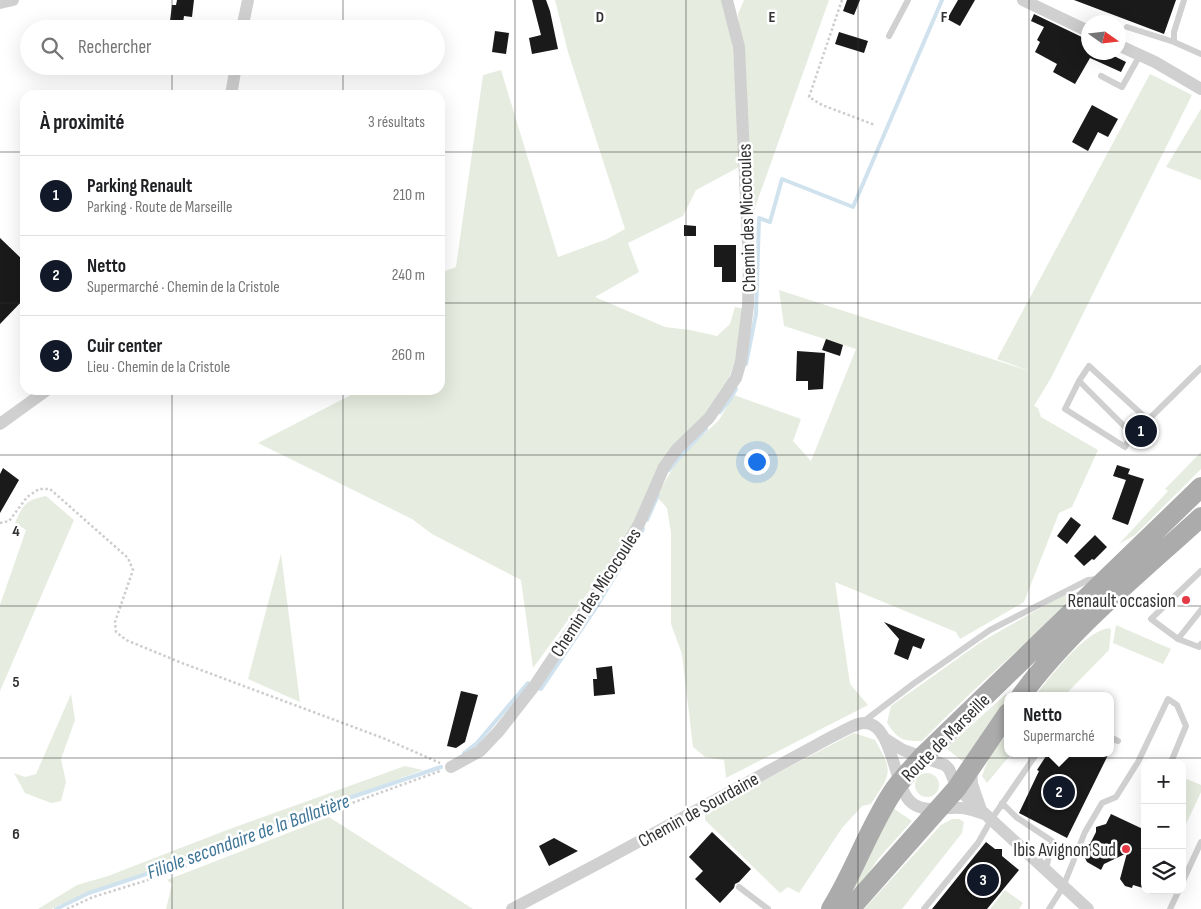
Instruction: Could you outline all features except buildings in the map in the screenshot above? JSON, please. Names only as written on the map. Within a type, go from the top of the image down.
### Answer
[{"type":"main road","name":"Route de Marseille","points":[[831,909],[878,816],[900,781],[922,757],[1201,487]]},
{"type":"main road","points":[[1024,692],[1048,662],[1087,623],[1197,522]]},
{"type":"main road","name":"Route de Marseille","points":[[850,909],[940,809],[957,788],[1004,720]]},
{"type":"street","points":[[0,3],[13,0]]},
{"type":"street","points":[[244,20],[248,0]]},
{"type":"street","name":"Chemin des Micocoules","points":[[451,768],[480,751],[499,731],[535,684],[616,563],[639,524],[664,468],[677,448],[709,418],[736,378],[741,361],[748,306],[749,264],[739,47],[727,0]]},
{"type":"street","points":[[1023,0],[1081,27]]},
{"type":"street","points":[[1126,49],[1201,89]]},
{"type":"street","points":[[232,90],[234,75]]},
{"type":"street","points":[[0,424],[40,395]]},
{"type":"street","points":[[864,722],[878,729],[892,756],[900,781],[912,804],[926,808],[963,808],[987,817]]},
{"type":"street","name":"Chemin de Sourdaine","points":[[512,909],[833,736],[864,722]]},
{"type":"street","points":[[882,736],[903,750],[945,764],[957,788],[1088,909]]},
{"type":"street","points":[[971,767],[972,784],[987,817]]},
{"type":"lane","points":[[890,36],[908,0]]},
{"type":"lane","points":[[1174,42],[1174,32],[1184,0]]},
{"type":"lane","points":[[1127,27],[1174,42],[1201,54]]},
{"type":"lane","points":[[1101,76],[1122,87],[1140,55]]},
{"type":"lane","points":[[1148,420],[1089,366],[1065,409],[1125,447],[1132,434],[1148,420],[1201,368]]},
{"type":"lane","points":[[1079,381],[1132,434]]},
{"type":"lane","points":[[1200,646],[1178,639],[1151,619],[1201,571]]},
{"type":"lane","points":[[864,722],[913,684],[990,630],[1088,580],[1106,579]]},
{"type":"lane","points":[[1178,639],[1201,610]]},
{"type":"lane","points":[[1049,909],[1063,887],[1085,832],[1102,803],[1116,797],[1138,762],[1168,699],[1177,706],[1186,726],[1172,759]]},
{"type":"lane","points":[[1114,739],[1118,741]]},
{"type":"lane","points":[[924,909],[978,843],[987,817],[1002,803],[1034,757]]},
{"type":"lane","points":[[1002,803],[1016,817],[1052,841],[1046,870]]},
{"type":"lane","points":[[1186,874],[1201,842]]},
{"type":"lane","points":[[738,887],[768,909]]},
{"type":"lane","points":[[1170,909],[1177,894]]},
{"type":"path","points":[[842,0],[809,97],[875,125]]},
{"type":"path","points":[[0,523],[9,521],[27,497],[39,489],[50,490],[128,558],[132,570],[115,622],[116,632],[126,640],[182,663],[384,738],[451,768]]},
{"type":"path","points":[[67,909],[93,897],[162,876],[283,828],[451,768]]},
{"type":"shaded area","points":[[555,0],[722,0],[728,15],[733,50],[741,166],[696,190],[683,216],[628,243],[639,272],[595,297],[665,327],[717,336],[730,324],[735,307],[745,309],[736,357],[728,381],[707,413],[660,466],[625,542],[533,668],[521,580],[432,534],[412,519],[258,443],[351,395],[445,395],[445,271],[456,267],[483,75],[501,70],[558,257],[607,239],[625,229],[568,52]]},
{"type":"shaded area","points":[[744,0],[829,0],[752,216],[743,59],[738,14]]},
{"type":"shaded area","points":[[1150,74],[1192,95],[1051,378],[1034,406],[1038,408],[1041,417],[1098,450],[1072,507],[1059,513],[1024,602],[960,639],[956,632],[835,582],[850,684],[868,705],[726,778],[724,760],[705,757],[693,747],[682,654],[671,624],[671,533],[667,508],[656,496],[680,457],[719,420],[734,395],[801,419],[793,441],[811,461],[856,349],[784,326],[779,290],[1032,372],[997,359]]},
{"type":"shaded area","points":[[1201,109],[1201,180],[1166,167]]},
{"type":"shaded area","points":[[1201,452],[1201,469],[1135,535],[1119,544],[1168,491],[1165,489]]},
{"type":"shaded area","points":[[46,496],[74,520],[0,691],[0,605],[26,530],[15,523],[20,511],[26,504],[34,499]]},
{"type":"shaded area","points":[[281,554],[300,702],[248,679]]},
{"type":"shaded area","points":[[1082,591],[981,683],[922,741],[905,740],[898,736],[887,723],[891,706],[981,642],[1063,595]]},
{"type":"shaded area","points":[[1116,625],[1171,649],[1163,664],[1113,643]]},
{"type":"shaded area","points":[[1109,628],[1111,630],[1109,650],[1068,692],[1038,692],[1079,646],[1089,637]]},
{"type":"shaded area","points":[[71,694],[75,720],[61,759],[66,782],[61,801],[51,803],[25,793],[14,773],[25,777],[36,774]]},
{"type":"shaded area","points":[[1004,696],[1004,709],[966,764],[946,748]]},
{"type":"shaded area","points":[[854,733],[875,740],[887,767],[888,773],[883,786],[871,804],[862,806],[842,828],[799,893],[788,887],[780,893],[705,820],[705,811]]},
{"type":"shaded area","points":[[1004,738],[1004,757],[1009,757],[987,783],[982,776],[990,755]]},
{"type":"shaded area","points":[[405,766],[423,770],[158,868],[90,891],[51,909],[38,909],[77,885],[108,876],[227,830]]},
{"type":"shaded area","points":[[927,773],[936,776],[939,785],[936,794],[927,797],[918,794],[915,785],[918,776]]},
{"type":"shaded area","points":[[1186,780],[1201,785],[1201,792],[1186,824],[1186,804]]},
{"type":"shaded area","points":[[893,808],[912,821],[878,859],[842,907]]},
{"type":"shaded area","points":[[329,817],[473,909],[166,909],[172,884],[167,880]]},
{"type":"shaded area","points":[[952,819],[959,819],[964,822],[962,833],[902,909],[864,909],[941,825]]},
{"type":"shaded area","points":[[1005,890],[1023,903],[1019,909],[990,909]]},
{"type":"waterway","name":"Filiole secondaire de la Ballatière","points":[[746,364],[756,314],[759,218],[770,222],[782,179],[853,207],[942,0]]},
{"type":"waterway","name":"Filiole secondaire de la Ballatière","points":[[720,412],[736,389]]},
{"type":"waterway","name":"Filiole secondaire de la Ballatière","points":[[669,470],[706,429]]},
{"type":"waterway","name":"Filiole secondaire de la Ballatière","points":[[647,520],[658,495]]},
{"type":"waterway","name":"Filiole secondaire de la Ballatière","points":[[541,689],[595,609],[643,529]]},
{"type":"waterway","name":"Filiole secondaire de la Ballatière","points":[[464,753],[477,743],[528,683]]},
{"type":"waterway","name":"Filiole secondaire de la Ballatière","points":[[56,909],[89,893],[158,870],[343,800],[441,767]]},
{"type":"place","name":"Parking Renault","points":[[1141,431]]},
{"type":"place","name":"Renault occasion","points":[[1186,600]]},
{"type":"place","name":"Netto","points":[[1059,792]]},
{"type":"place","name":"Ibis Avignon Sud","points":[[1126,849]]},
{"type":"place","name":"Cuir center","points":[[983,880]]}]
